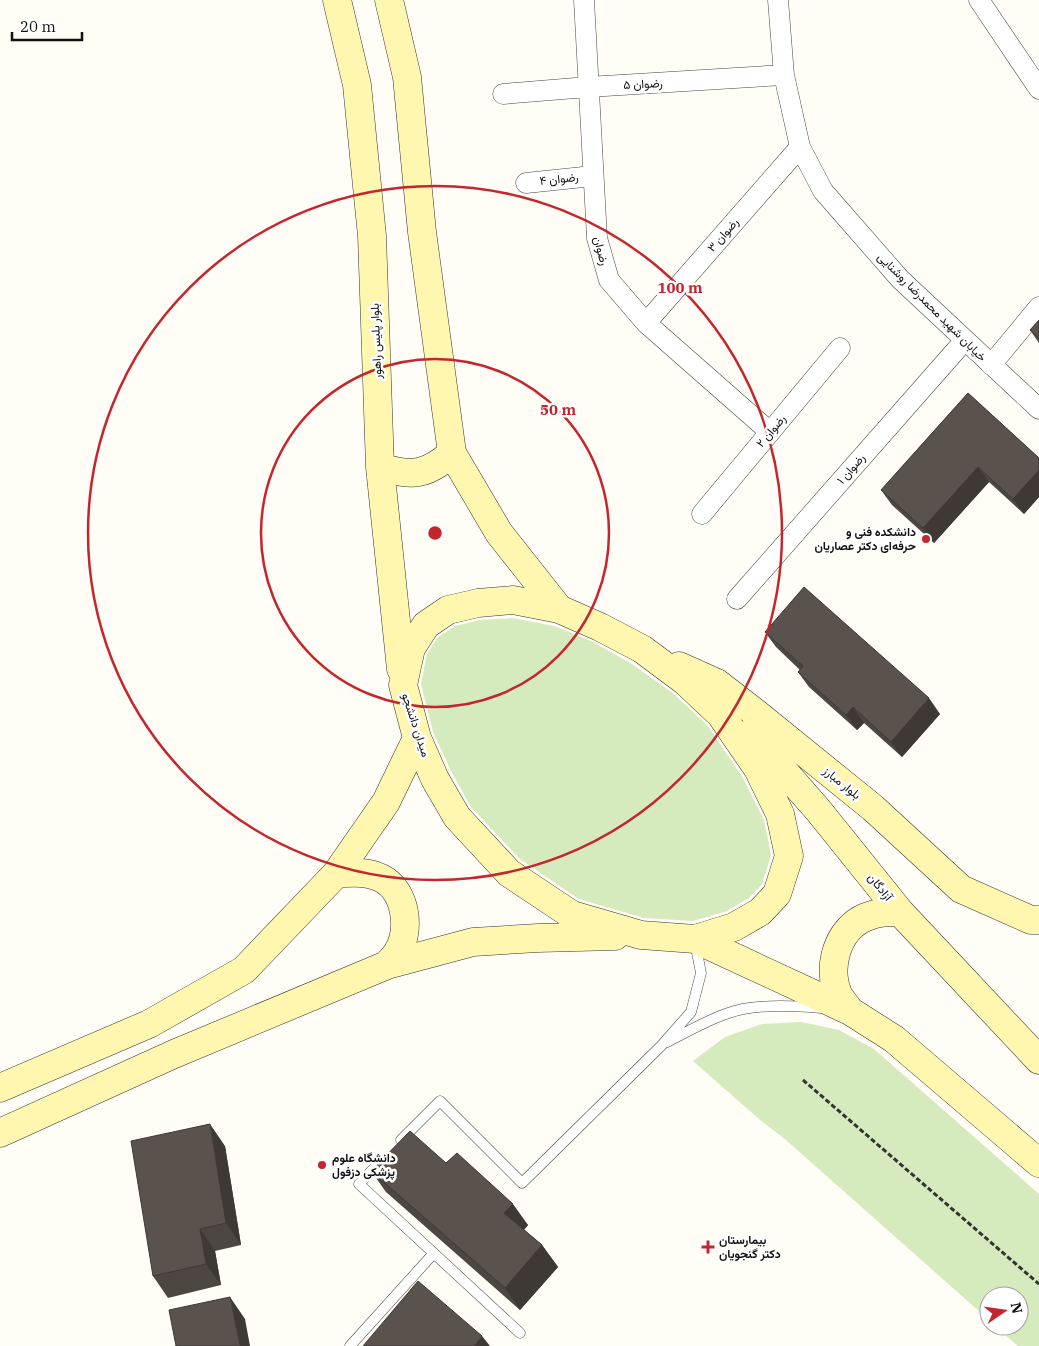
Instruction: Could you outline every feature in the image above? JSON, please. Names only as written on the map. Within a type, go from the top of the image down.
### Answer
[{"type":"main road","name":"بلوار پلیس راهور","points":[[337,0],[357,85],[372,236],[380,467],[403,684]]},
{"type":"main road","points":[[389,0],[407,77],[422,232],[452,453],[499,533],[559,609]]},
{"type":"main road","points":[[380,467],[399,473],[419,473],[437,466],[452,453]]},
{"type":"main road","name":"میدان دانشجو","points":[[513,600],[559,609],[600,627],[642,649],[685,681],[721,715],[758,770],[780,814],[789,856],[778,894],[760,912],[734,927],[695,938],[641,935],[572,915],[509,873],[457,818],[435,779],[417,738],[403,684],[411,648],[426,625],[448,610],[478,603],[513,600]]},
{"type":"main road","name":"بلوار مبارز","points":[[642,649],[717,683],[873,808],[961,889],[1031,920],[1039,920]]},
{"type":"main road","name":"آزادگان","points":[[721,715],[768,753],[818,810],[900,912],[1039,1060]]},
{"type":"main road","points":[[0,1088],[149,1024],[244,970],[336,874],[386,802],[417,738]]},
{"type":"main road","points":[[336,874],[354,872],[367,874],[382,879],[396,890],[404,909],[405,929],[398,952],[387,965]]},
{"type":"main road","points":[[850,1012],[840,996],[834,979],[834,961],[839,943],[850,928],[864,918],[882,912],[900,912]]},
{"type":"main road","points":[[0,1133],[174,1054],[387,965],[473,942],[641,935]]},
{"type":"main road","points":[[695,938],[850,1012],[894,1039],[1039,1163]]},
{"type":"street","name":"رضوان","points":[[584,0],[596,238],[609,280],[646,323],[770,432]]},
{"type":"street","name":"خیابان شهید محمدرضا روشنایی","points":[[778,0],[784,75],[800,147],[822,191],[900,279],[1039,409]]},
{"type":"street","points":[[979,0],[1039,89]]},
{"type":"street","name":"رضوان ۵","points":[[503,94],[784,75]]},
{"type":"street","name":"رضوان ۳","points":[[646,323],[800,147]]},
{"type":"street","name":"رضوان ۴","points":[[526,183],[593,176]]},
{"type":"street","points":[[991,365],[1039,307]]},
{"type":"street","name":"رضوان ۱","points":[[737,599],[965,340]]},
{"type":"street","name":"رضوان ۲","points":[[702,514],[840,348]]},
{"type":"lane","points":[[520,1333],[359,1184],[440,1101],[522,1183],[662,1045],[691,1012],[701,973],[695,938]]},
{"type":"lane","points":[[662,1045],[708,1022],[742,1009],[798,1006],[850,1012]]},
{"type":"lane","points":[[350,1346],[434,1253]]},
{"type":"path","points":[[803,1080],[1039,1284]]},
{"type":"green space","points":[[512,618],[554,626],[593,642],[632,664],[674,694],[708,726],[743,778],[764,820],[771,855],[762,884],[749,898],[727,911],[693,921],[644,918],[579,899],[520,859],[471,807],[451,771],[433,732],[421,684],[427,654],[438,637],[455,626],[480,620]]},
{"type":"green space","points":[[801,1022],[839,1030],[874,1049],[1039,1194],[1039,1346],[1018,1346],[1006,1336],[1029,1336],[1029,1286],[979,1286],[979,1311],[786,1140],[693,1061],[725,1037],[762,1024]]},
{"type":"building","points":[[1039,320],[1039,338],[1030,330]]},
{"type":"building","points":[[968,393],[1039,458],[1039,470],[1013,499],[978,467],[923,528],[881,490]]},
{"type":"building","points":[[804,587],[929,698],[891,742],[853,707],[846,715],[798,672],[803,666],[765,632]]},
{"type":"building","points":[[210,1124],[226,1223],[200,1229],[206,1264],[153,1276],[131,1141]]},
{"type":"building","points":[[410,1131],[446,1163],[457,1153],[513,1204],[504,1213],[542,1245],[505,1288],[371,1171]]},
{"type":"building","points":[[418,1281],[482,1336],[474,1346],[363,1346]]},
{"type":"building","points":[[230,1297],[240,1346],[176,1346],[169,1310]]},
{"type":"place","name":"دانشکده فنی و حرفه‌ای دکتر عصاریان","points":[[926,539]]},
{"type":"place","name":"دانشگاه علوم پزشکی دزفول","points":[[322,1165]]},
{"type":"place","name":"بیمارستان دکتر گنجویان","points":[[708,1247]]}]
